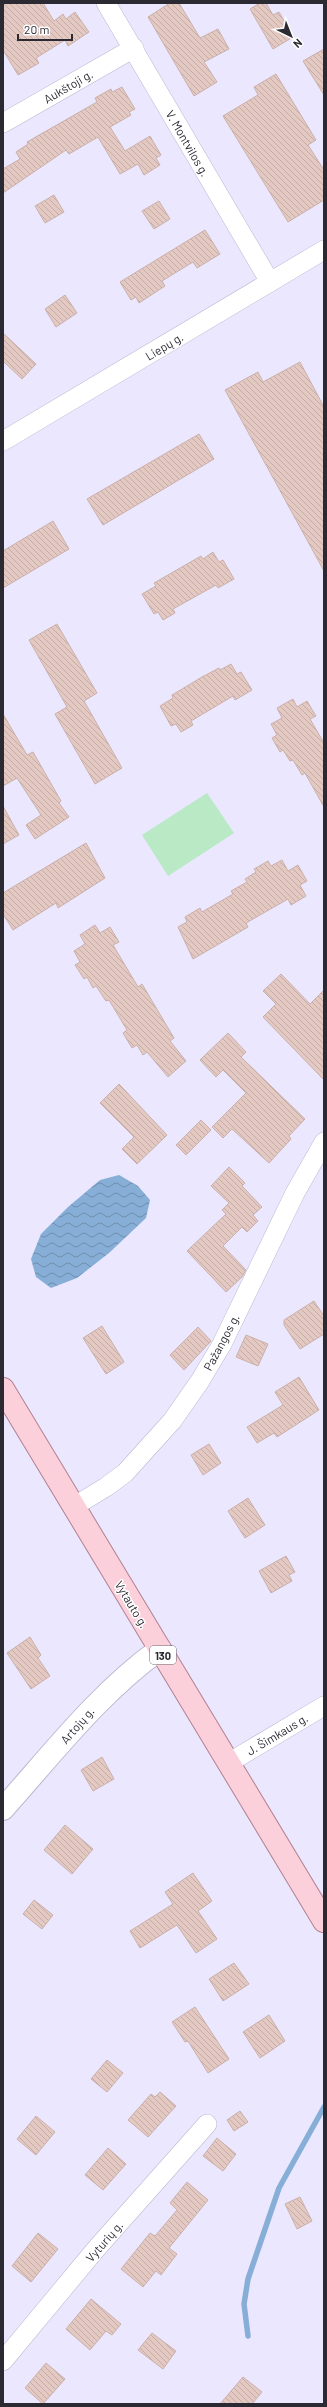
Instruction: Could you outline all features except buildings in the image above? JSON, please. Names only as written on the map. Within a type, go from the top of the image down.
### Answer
[{"type":"main road","name":"Vytauto g.","points":[[3,1389],[73,1507],[230,1762],[324,1921]]},
{"type":"main road","name":"Artojų g.","points":[[3,1809],[105,1694],[133,1668],[160,1649]]},
{"type":"street","name":"V. Montvilos g.","points":[[106,3],[134,48],[270,282]]},
{"type":"street","name":"Aukštoji g.","points":[[3,123],[134,48]]},
{"type":"street","name":"Liepų g.","points":[[3,441],[324,250]]},
{"type":"street","name":"Pažangos g.","points":[[73,1507],[106,1487],[125,1473],[172,1420],[200,1381],[222,1344],[295,1193],[324,1142]]},
{"type":"street","name":"J. Šimkaus g.","points":[[230,1762],[324,1706]]},
{"type":"street","name":"Vyturių g.","points":[[3,2362],[96,2249],[208,2124]]},
{"type":"green space","points":[[207,793],[234,833],[168,876],[142,835]]},
{"type":"water","points":[[119,1175],[138,1186],[150,1200],[146,1218],[109,1253],[77,1278],[51,1288],[36,1277],[31,1259],[41,1234],[68,1207],[100,1180]]},
{"type":"waterway","points":[[248,2336],[244,2304],[248,2279],[279,2188],[324,2107]]}]
